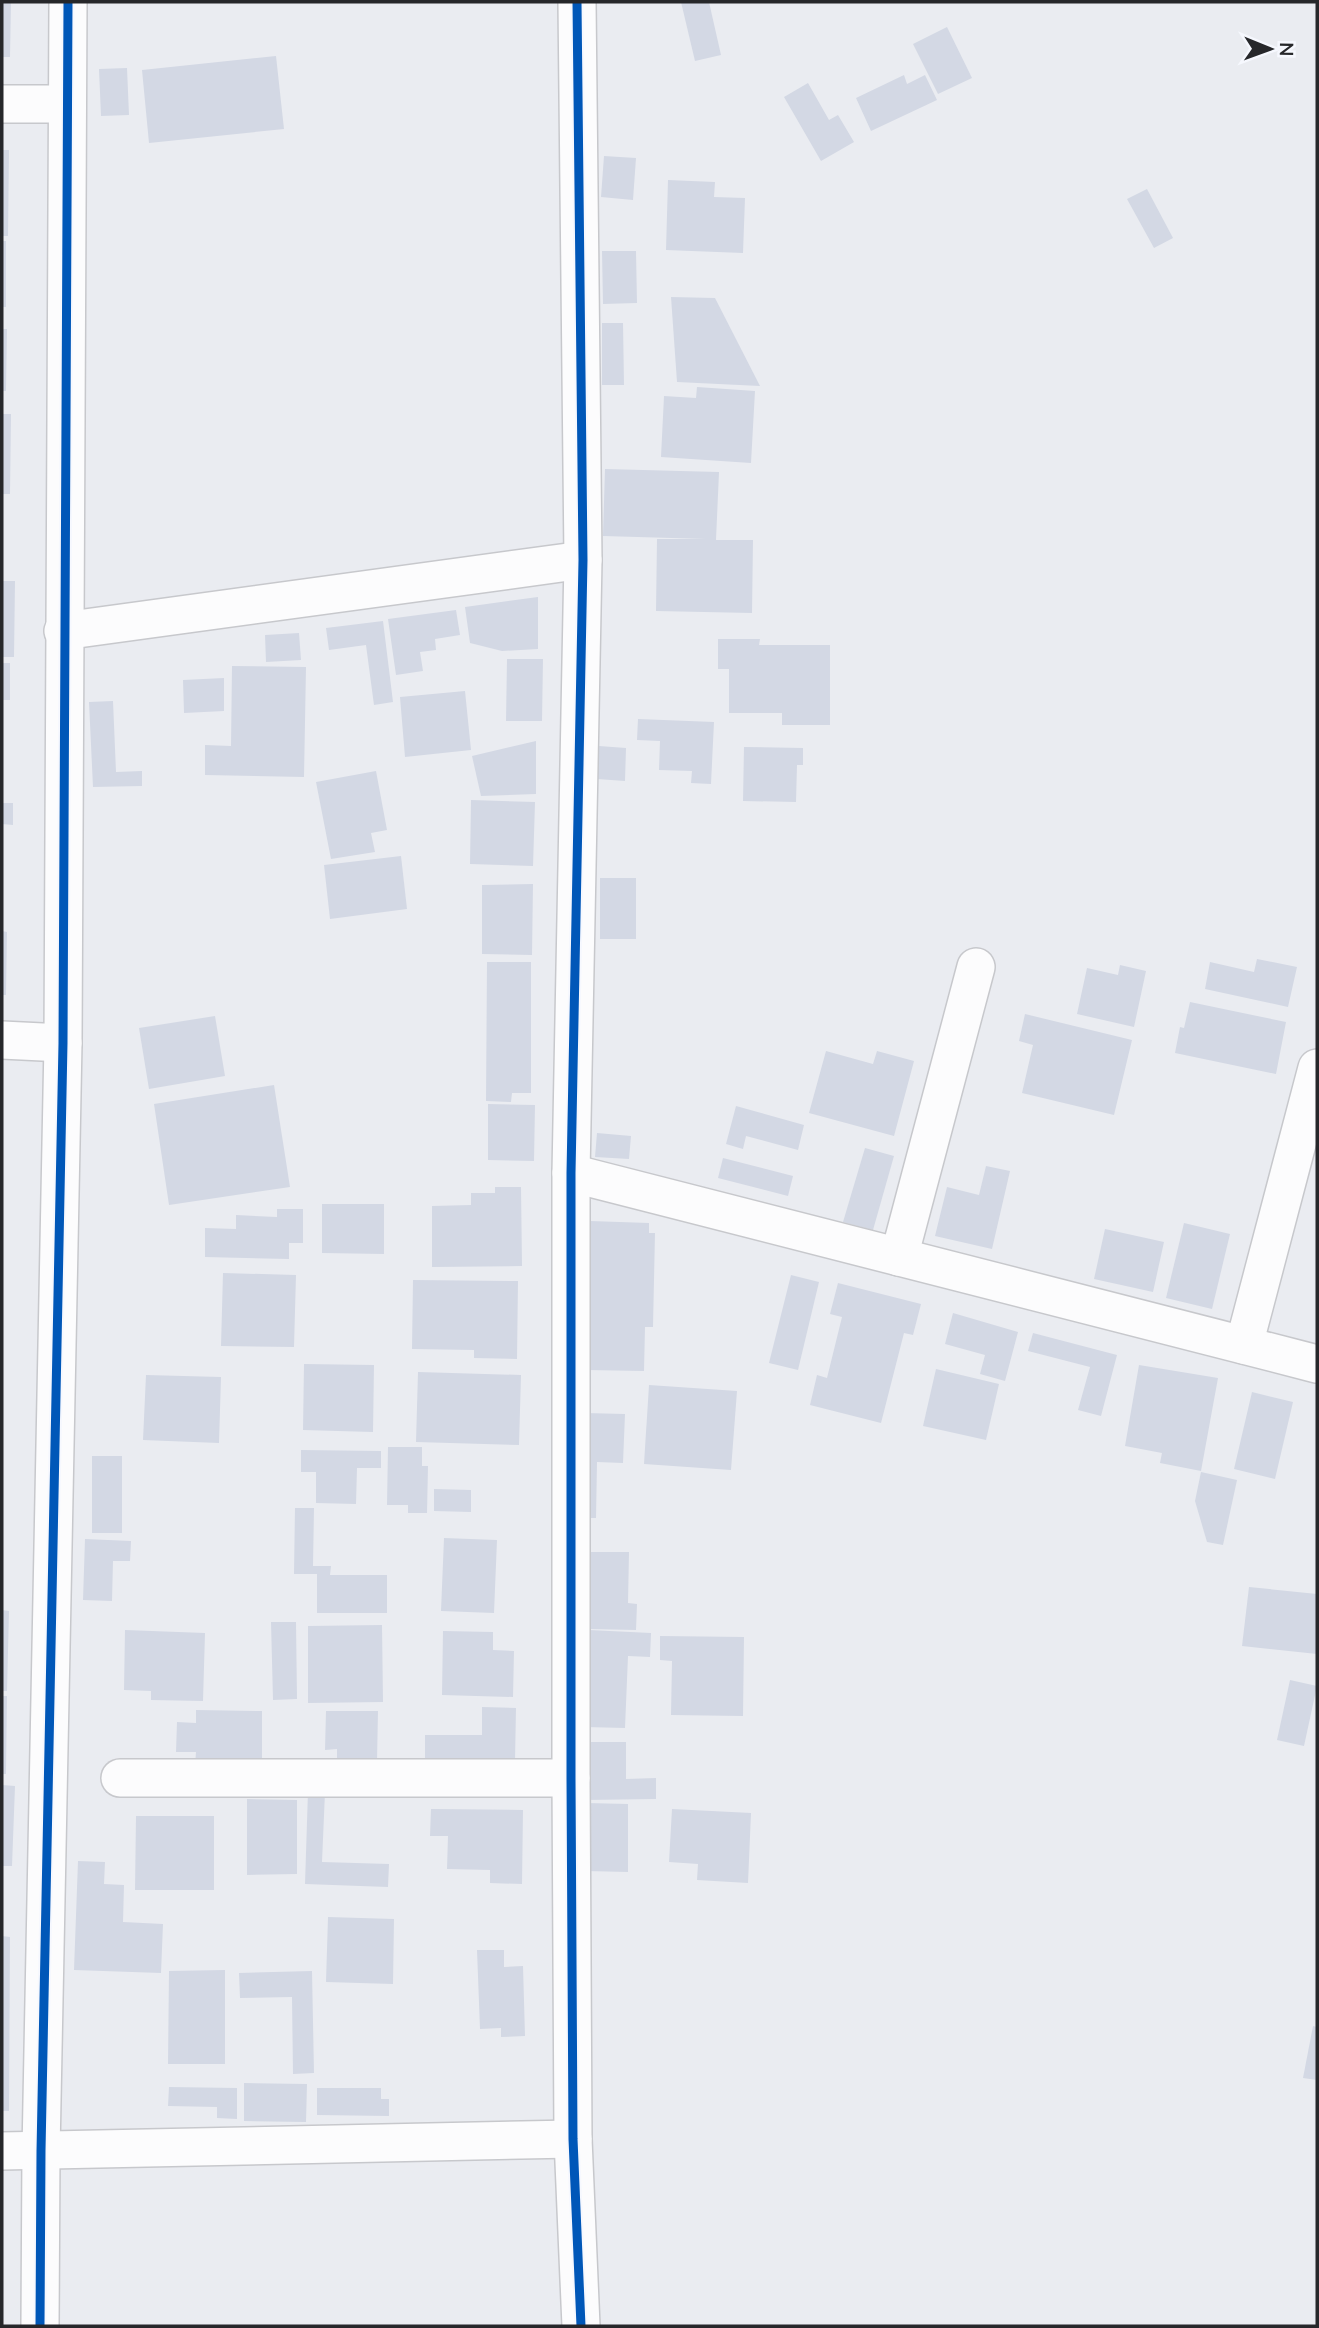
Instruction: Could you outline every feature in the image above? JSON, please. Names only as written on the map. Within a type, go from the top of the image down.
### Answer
[{"type":"street","points":[[40,2326],[41,2151],[63,1042],[68,2]]},
{"type":"street","points":[[577,2],[583,560],[571,1173],[571,1779],[573,2139],[581,2326]]},
{"type":"street","points":[[2,104],[66,104]]},
{"type":"street","points":[[64,631],[583,560]]},
{"type":"street","points":[[899,1257],[976,967]]},
{"type":"street","points":[[2,1040],[63,1042]]},
{"type":"street","points":[[1244,1345],[1317,1068]]},
{"type":"street","points":[[571,1173],[1317,1364]]},
{"type":"street","points":[[120,1778],[571,1779]]},
{"type":"street","points":[[2,2151],[573,2139]]},
{"type":"building","points":[[2,2],[11,2],[10,57],[2,57]]},
{"type":"building","points":[[681,2],[709,2],[721,55],[695,61]]},
{"type":"building","points":[[947,27],[972,78],[938,94],[913,44]]},
{"type":"building","points":[[276,56],[284,129],[149,143],[142,70]]},
{"type":"building","points":[[127,68],[129,115],[101,116],[99,69]]},
{"type":"building","points":[[904,75],[907,84],[925,75],[937,100],[871,131],[856,98]]},
{"type":"building","points":[[808,83],[829,120],[838,115],[854,142],[821,161],[784,97]]},
{"type":"building","points":[[2,150],[9,150],[8,236],[2,236]]},
{"type":"building","points":[[604,156],[636,158],[633,200],[601,197]]},
{"type":"building","points":[[668,180],[715,182],[714,197],[745,198],[743,253],[666,250]]},
{"type":"building","points":[[1147,189],[1173,238],[1154,248],[1127,199]]},
{"type":"building","points":[[2,241],[6,241],[6,307],[2,307]]},
{"type":"building","points":[[602,251],[636,251],[637,303],[603,304]]},
{"type":"building","points":[[671,297],[715,298],[760,386],[677,382]]},
{"type":"building","points":[[602,323],[623,323],[624,385],[602,385]]},
{"type":"building","points":[[2,329],[7,329],[6,391],[2,391]]},
{"type":"building","points":[[697,387],[755,391],[751,463],[661,457],[664,396],[696,398]]},
{"type":"building","points":[[2,414],[11,414],[10,494],[2,494]]},
{"type":"building","points":[[605,469],[719,472],[716,540],[753,540],[752,613],[656,611],[657,539],[706,539],[603,536]]},
{"type":"building","points":[[2,581],[15,581],[14,657],[2,657]]},
{"type":"building","points":[[538,597],[538,649],[502,651],[470,643],[465,607]]},
{"type":"building","points":[[456,610],[460,635],[435,639],[436,650],[420,652],[423,671],[396,675],[388,619]]},
{"type":"building","points":[[383,621],[393,702],[374,705],[366,645],[329,650],[326,628]]},
{"type":"building","points":[[299,633],[301,660],[266,662],[265,635]]},
{"type":"building","points":[[718,639],[760,639],[759,645],[830,645],[830,725],[782,725],[782,713],[729,713],[729,669],[718,669]]},
{"type":"building","points":[[507,659],[543,659],[542,721],[506,721]]},
{"type":"building","points":[[2,663],[10,663],[10,700],[2,700]]},
{"type":"building","points":[[232,666],[306,667],[304,777],[205,775],[205,745],[231,746]]},
{"type":"building","points":[[224,678],[224,711],[184,713],[183,680]]},
{"type":"building","points":[[465,691],[471,750],[405,757],[400,697]]},
{"type":"building","points":[[113,701],[116,772],[142,771],[142,786],[93,787],[89,702]]},
{"type":"building","points":[[638,719],[714,722],[711,784],[691,783],[692,771],[659,770],[660,741],[637,740]]},
{"type":"building","points":[[536,741],[536,794],[481,796],[472,756]]},
{"type":"building","points":[[599,746],[626,748],[625,781],[597,779]]},
{"type":"building","points":[[744,747],[803,748],[803,765],[797,765],[796,802],[743,801]]},
{"type":"building","points":[[376,771],[387,830],[371,833],[375,852],[331,859],[316,782]]},
{"type":"building","points":[[471,800],[535,802],[533,866],[470,864]]},
{"type":"building","points":[[2,803],[13,803],[13,825],[2,824]]},
{"type":"building","points":[[401,856],[407,909],[330,919],[324,865]]},
{"type":"building","points":[[600,878],[636,878],[636,939],[600,939]]},
{"type":"building","points":[[533,884],[532,955],[482,954],[482,885]]},
{"type":"building","points":[[2,931],[7,932],[6,995],[2,995]]},
{"type":"building","points":[[1257,959],[1297,967],[1288,1007],[1205,989],[1210,962],[1254,972]]},
{"type":"building","points":[[487,962],[531,962],[531,1093],[512,1093],[511,1102],[486,1101]]},
{"type":"building","points":[[1120,965],[1146,971],[1134,1027],[1077,1014],[1087,968],[1118,975]]},
{"type":"building","points":[[1190,1002],[1286,1022],[1276,1074],[1175,1053],[1180,1027],[1184,1028]]},
{"type":"building","points":[[1025,1014],[1132,1040],[1114,1115],[1022,1093],[1033,1045],[1019,1041]]},
{"type":"building","points":[[215,1016],[225,1076],[149,1089],[139,1028]]},
{"type":"building","points":[[826,1051],[873,1064],[877,1051],[914,1061],[894,1136],[809,1113]]},
{"type":"building","points":[[274,1085],[290,1187],[169,1205],[154,1104]]},
{"type":"building","points":[[488,1104],[535,1105],[534,1161],[488,1160]]},
{"type":"building","points":[[736,1106],[804,1125],[798,1150],[746,1136],[743,1149],[726,1144]]},
{"type":"building","points":[[597,1133],[631,1136],[629,1159],[595,1157]]},
{"type":"building","points":[[865,1148],[894,1156],[873,1230],[843,1222]]},
{"type":"building","points":[[723,1158],[793,1176],[788,1196],[718,1178]]},
{"type":"building","points":[[986,1166],[1010,1171],[992,1249],[935,1236],[947,1187],[979,1195]]},
{"type":"building","points":[[495,1187],[521,1187],[522,1266],[432,1267],[432,1206],[471,1205],[471,1193],[495,1193]]},
{"type":"building","points":[[322,1204],[384,1204],[384,1254],[322,1253]]},
{"type":"building","points":[[277,1209],[303,1209],[303,1243],[289,1243],[289,1259],[205,1257],[205,1228],[236,1229],[236,1215],[277,1217]]},
{"type":"building","points":[[590,1221],[649,1223],[649,1233],[655,1233],[653,1327],[645,1327],[644,1371],[587,1370]]},
{"type":"building","points":[[1184,1223],[1230,1234],[1212,1309],[1166,1298]]},
{"type":"building","points":[[1105,1229],[1164,1242],[1153,1292],[1094,1279]]},
{"type":"building","points":[[223,1273],[296,1275],[294,1347],[221,1346]]},
{"type":"building","points":[[791,1275],[819,1282],[798,1370],[769,1363]]},
{"type":"building","points":[[413,1280],[518,1281],[517,1359],[474,1358],[474,1350],[412,1349]]},
{"type":"building","points":[[838,1283],[921,1304],[913,1335],[904,1333],[881,1423],[810,1405],[817,1375],[827,1378],[842,1317],[830,1314]]},
{"type":"building","points":[[953,1313],[1018,1332],[1005,1381],[980,1374],[985,1355],[945,1344]]},
{"type":"building","points":[[1033,1333],[1117,1355],[1101,1416],[1078,1410],[1090,1367],[1028,1351]]},
{"type":"building","points":[[304,1364],[374,1365],[373,1432],[303,1430]]},
{"type":"building","points":[[1139,1365],[1218,1378],[1201,1471],[1160,1463],[1162,1453],[1125,1446]]},
{"type":"building","points":[[936,1369],[999,1384],[986,1440],[923,1426]]},
{"type":"building","points":[[418,1372],[521,1375],[519,1445],[416,1442]]},
{"type":"building","points":[[146,1375],[221,1377],[219,1443],[143,1440]]},
{"type":"building","points":[[649,1385],[737,1391],[731,1470],[644,1464]]},
{"type":"building","points":[[1252,1392],[1293,1402],[1275,1479],[1234,1469]]},
{"type":"building","points":[[585,1413],[625,1414],[623,1463],[597,1462],[596,1518],[581,1518]]},
{"type":"building","points":[[388,1447],[422,1447],[422,1466],[428,1466],[427,1513],[408,1513],[408,1505],[387,1505]]},
{"type":"building","points":[[301,1450],[381,1451],[381,1468],[357,1468],[356,1504],[316,1503],[316,1472],[301,1472]]},
{"type":"building","points":[[92,1456],[122,1456],[122,1533],[92,1533]]},
{"type":"building","points":[[1201,1472],[1237,1480],[1223,1545],[1207,1542],[1195,1501]]},
{"type":"building","points":[[434,1489],[471,1490],[471,1512],[434,1511]]},
{"type":"building","points":[[295,1508],[314,1508],[313,1566],[331,1566],[330,1575],[387,1575],[387,1613],[317,1613],[317,1574],[294,1574]]},
{"type":"building","points":[[444,1538],[497,1540],[494,1613],[441,1611]]},
{"type":"building","points":[[85,1539],[131,1541],[130,1561],[113,1561],[112,1601],[83,1600]]},
{"type":"building","points":[[590,1552],[629,1552],[628,1603],[637,1604],[636,1630],[588,1629]]},
{"type":"building","points":[[1249,1587],[1317,1594],[1317,1654],[1242,1646]]},
{"type":"building","points":[[2,1610],[9,1611],[7,1691],[2,1691]]},
{"type":"building","points":[[271,1622],[296,1622],[297,1699],[273,1700]]},
{"type":"building","points":[[382,1625],[383,1702],[308,1703],[308,1626]]},
{"type":"building","points":[[125,1630],[205,1633],[203,1701],[151,1700],[151,1691],[124,1690]]},
{"type":"building","points":[[589,1630],[651,1633],[650,1657],[628,1656],[625,1728],[585,1727]]},
{"type":"building","points":[[443,1631],[493,1632],[493,1650],[514,1651],[513,1697],[442,1695]]},
{"type":"building","points":[[660,1636],[744,1637],[743,1716],[671,1715],[672,1661],[660,1660]]},
{"type":"building","points":[[1290,1680],[1317,1686],[1304,1746],[1277,1740]]},
{"type":"building","points":[[2,1696],[7,1696],[6,1774],[2,1774]]},
{"type":"building","points":[[482,1707],[516,1708],[515,1761],[425,1760],[425,1735],[482,1735]]},
{"type":"building","points":[[196,1710],[262,1711],[262,1767],[195,1766],[196,1752],[176,1752],[177,1722],[196,1723]]},
{"type":"building","points":[[326,1711],[378,1711],[377,1761],[337,1761],[337,1749],[325,1750]]},
{"type":"building","points":[[585,1742],[626,1742],[626,1779],[656,1778],[656,1799],[585,1800]]},
{"type":"building","points":[[2,1785],[15,1786],[12,1866],[2,1866]]},
{"type":"building","points":[[308,1791],[325,1792],[322,1862],[389,1864],[388,1887],[305,1884]]},
{"type":"building","points":[[247,1799],[297,1800],[297,1874],[247,1875]]},
{"type":"building","points":[[586,1803],[628,1804],[628,1872],[586,1871]]},
{"type":"building","points":[[431,1809],[523,1810],[522,1884],[490,1883],[490,1870],[447,1869],[448,1836],[430,1836]]},
{"type":"building","points":[[672,1809],[751,1813],[748,1883],[697,1880],[698,1864],[669,1862]]},
{"type":"building","points":[[136,1816],[214,1816],[214,1890],[135,1890]]},
{"type":"building","points":[[78,1861],[105,1862],[104,1884],[124,1885],[123,1922],[163,1924],[161,1973],[74,1970]]},
{"type":"building","points":[[328,1917],[394,1919],[393,1984],[326,1982]]},
{"type":"building","points":[[2,1936],[10,1937],[9,2111],[2,2111]]},
{"type":"building","points":[[477,1950],[504,1950],[504,1967],[523,1966],[525,2036],[501,2037],[501,2028],[480,2029]]},
{"type":"building","points":[[225,1970],[225,2064],[168,2064],[169,1971]]},
{"type":"building","points":[[312,1971],[314,2073],[293,2074],[292,1997],[240,1998],[239,1973]]},
{"type":"building","points":[[1313,2026],[1317,2027],[1317,2080],[1303,2078]]},
{"type":"building","points":[[244,2083],[307,2084],[306,2122],[244,2121]]},
{"type":"building","points":[[169,2087],[237,2088],[237,2119],[217,2118],[217,2107],[168,2106]]},
{"type":"building","points":[[317,2088],[381,2088],[381,2099],[389,2099],[389,2116],[317,2115]]},
{"type":"cycle path","points":[[40,2326],[41,2151],[63,1043],[68,2]]},
{"type":"cycle path","points":[[577,2],[583,560],[571,1173],[571,1778],[573,2139],[581,2326]]}]
